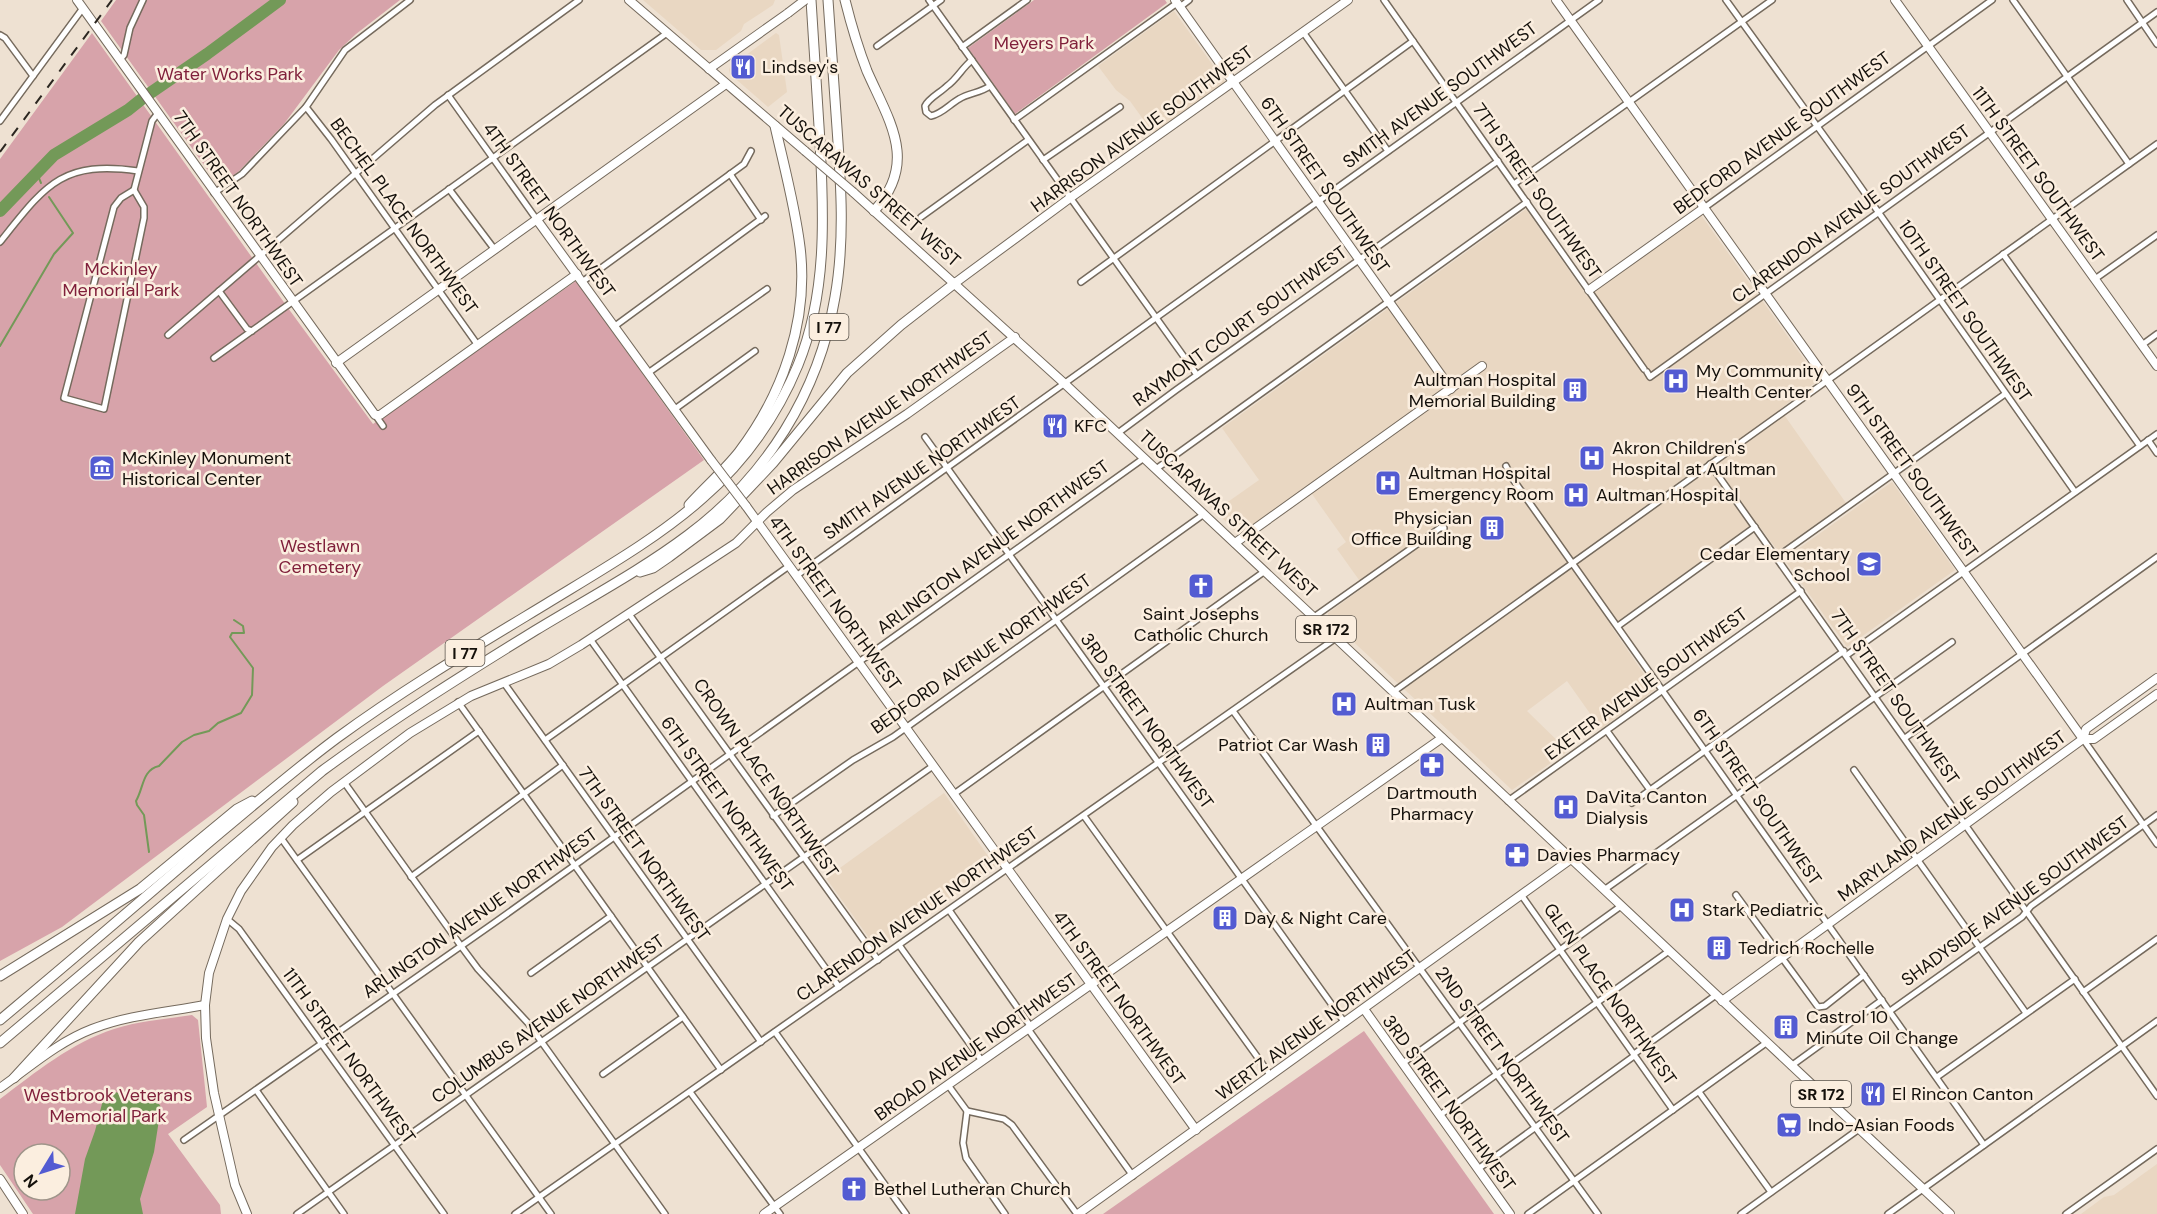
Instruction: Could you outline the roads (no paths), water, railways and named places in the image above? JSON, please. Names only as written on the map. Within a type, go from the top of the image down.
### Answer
[{"type":"highway","points":[[805,0],[815,68]]},
{"type":"highway","name":"I 77","points":[[0,1020],[267,793],[336,739],[401,693],[672,525],[720,484],[748,453],[769,424],[786,392],[807,340],[816,303],[823,247],[822,186],[811,0]]},
{"type":"highway","name":"I 77","points":[[0,1043],[322,771],[440,688],[629,575],[697,528],[734,496],[770,454],[809,386],[822,353],[835,296],[841,236],[838,148],[828,0]]},
{"type":"highway","points":[[845,0],[856,42],[897,142],[897,166],[894,180],[885,200],[874,211]]},
{"type":"highway","points":[[672,525],[748,440],[774,394],[794,342],[801,296],[800,248],[775,126]]},
{"type":"highway","points":[[629,575],[653,568],[720,519],[773,463],[848,372],[901,325],[955,284]]},
{"type":"highway","points":[[14,1078],[163,918],[280,815],[322,771]]},
{"type":"highway","points":[[0,976],[140,889],[237,809],[267,793]]},
{"type":"main road","name":"TUSCARAWAS STREET WEST","points":[[629,0],[853,192],[1014,337],[1950,1214]]},
{"type":"street","name":"7TH STREET NORTHWEST","points":[[77,0],[376,416]]},
{"type":"street","points":[[120,60],[126,48],[130,28],[143,0]]},
{"type":"street","points":[[214,193],[242,174],[306,107],[345,50],[410,0]]},
{"type":"street","points":[[168,335],[448,95],[579,0]]},
{"type":"street","points":[[709,69],[805,0]]},
{"type":"street","points":[[929,0],[1197,375]]},
{"type":"street","points":[[877,46],[941,0]]},
{"type":"street","points":[[962,47],[1027,0]]},
{"type":"street","points":[[1014,120],[1177,3],[1189,0]]},
{"type":"street","name":"HARRISON AVENUE SOUTHWEST","points":[[955,284],[1070,198],[1348,0]]},
{"type":"street","name":"7TH STREET SOUTHWEST","points":[[1384,0],[1647,373]]},
{"type":"street","name":"9TH STREET SOUTHWEST","points":[[1556,0],[1965,571],[2157,844]]},
{"type":"street","name":"SMITH AVENUE SOUTHWEST","points":[[1065,384],[1599,0]]},
{"type":"street","name":"10TH STREET SOUTHWEST","points":[[1726,0],[2075,492]]},
{"type":"street","points":[[1514,184],[1772,0]]},
{"type":"street","name":"11TH STREET SOUTHWEST","points":[[1895,0],[2157,366]]},
{"type":"street","name":"BEDFORD AVENUE SOUTHWEST","points":[[1589,290],[1992,0]]},
{"type":"street","points":[[2013,0],[2129,164]]},
{"type":"street","points":[[2127,0],[2157,44]]},
{"type":"street","name":"6TH STREET SOUTHWEST","points":[[1177,3],[1451,389]]},
{"type":"street","points":[[0,121],[83,8]]},
{"type":"street","name":"CLARENDON AVENUE SOUTHWEST","points":[[1647,373],[1766,293],[2157,12]]},
{"type":"street","points":[[1303,32],[1388,151]]},
{"type":"street","points":[[214,358],[667,33]]},
{"type":"street","points":[[0,35],[33,76]]},
{"type":"street","points":[[1081,282],[1413,41]]},
{"type":"street","points":[[972,60],[951,84],[927,102],[926,112],[931,116],[937,114],[958,99],[981,92],[990,86]]},
{"type":"street","points":[[336,363],[726,84]]},
{"type":"street","name":"4TH STREET NORTHWEST","points":[[448,95],[1196,1130]]},
{"type":"street","name":"BECHEL PLACE NORTHWEST","points":[[306,107],[477,344]]},
{"type":"street","points":[[1043,160],[1120,107]]},
{"type":"street","points":[[134,190],[121,198],[114,207],[64,398],[104,408],[144,218],[144,207],[134,190],[152,121],[157,111]]},
{"type":"street","points":[[921,217],[1028,140]]},
{"type":"street","points":[[1393,692],[2157,144]]},
{"type":"street","points":[[582,282],[744,164],[751,152]]},
{"type":"street","name":"RAYMONT COURT SOUTHWEST","points":[[1118,434],[1497,160]]},
{"type":"street","points":[[0,242],[39,195],[56,181],[94,167],[138,171]]},
{"type":"street","points":[[615,326],[763,218],[730,174]]},
{"type":"street","points":[[449,189],[495,250]]},
{"type":"street","points":[[1156,469],[1527,202]]},
{"type":"street","points":[[2095,279],[2157,235]]},
{"type":"street","points":[[2003,254],[2140,446]]},
{"type":"street","points":[[383,426],[376,416],[577,274]]},
{"type":"street","points":[[648,373],[767,290]]},
{"type":"street","points":[[219,291],[247,329],[252,331]]},
{"type":"street","points":[[2142,345],[2157,334]]},
{"type":"street","name":"HARRISON AVENUE NORTHWEST","points":[[247,1214],[236,1185],[209,1070],[205,1005],[209,974],[233,905],[254,872],[281,838],[344,782],[410,733],[458,702],[549,664],[629,614],[736,543],[793,490],[907,414],[1014,337]]},
{"type":"street","points":[[675,409],[755,351]]},
{"type":"street","points":[[1235,543],[1482,366]]},
{"type":"street","name":"SMITH AVENUE NORTHWEST","points":[[796,576],[1065,384]]},
{"type":"street","points":[[1777,557],[2005,394]]},
{"type":"street","points":[[1632,803],[2157,434]]},
{"type":"street","name":"3RD STREET NORTHWEST","points":[[925,437],[1345,1023]]},
{"type":"street","points":[[2148,440],[2157,453]]},
{"type":"street","name":"ARLINGTON AVENUE NORTHWEST","points":[[184,1140],[692,782],[1144,458]]},
{"type":"street","name":"6TH STREET SOUTHWEST","points":[[1504,463],[1572,563],[1984,1145]]},
{"type":"street","name":"7TH STREET SOUTHWEST","points":[[1710,464],[2157,1096]]},
{"type":"street","name":"BEDFORD AVENUE NORTHWEST","points":[[773,816],[853,760],[906,728],[1204,514]]},
{"type":"street","points":[[1618,626],[1755,527]]},
{"type":"street","points":[[1314,617],[1430,535],[1444,528]]},
{"type":"street","points":[[1905,738],[2157,557]]},
{"type":"street","points":[[544,740],[789,566]]},
{"type":"street","points":[[954,794],[1265,571]]},
{"type":"street","name":"EXETER AVENUE SOUTHWEST","points":[[1508,801],[1801,591]]},
{"type":"street","name":"CROWN PLACE NORTHWEST","points":[[629,614],[878,960]]},
{"type":"street","name":"CLARENDON AVENUE NORTHWEST","points":[[516,1214],[1336,638]]},
{"type":"street","name":"6TH STREET NORTHWEST","points":[[590,639],[839,987]]},
{"type":"street","points":[[1604,891],[1952,642]]},
{"type":"street","name":"MARYLAND AVENUE SOUTHWEST","points":[[2083,739],[2086,729],[2157,678]]},
{"type":"street","name":"7TH STREET NORTHWEST","points":[[504,683],[761,1042]]},
{"type":"street","name":"MARYLAND AVENUE SOUTHWEST","points":[[1719,998],[1782,958],[2083,739],[2094,739],[2157,694]]},
{"type":"street","points":[[458,702],[721,1070]]},
{"type":"street","name":"2ND STREET NORTHWEST","points":[[1233,711],[1598,1214]]},
{"type":"street","points":[[1607,730],[1650,790]]},
{"type":"street","points":[[297,860],[479,731]]},
{"type":"street","name":"BROAD AVENUE NORTHWEST","points":[[764,1214],[1442,738]]},
{"type":"street","points":[[411,877],[563,765]]},
{"type":"street","name":"COLUMBUS AVENUE NORTHWEST","points":[[297,1214],[933,766]]},
{"type":"street","points":[[1854,770],[2026,1013]]},
{"type":"street","points":[[344,782],[478,969],[528,1023],[665,1214]]},
{"type":"street","name":"SHADYSIDE AVENUE SOUTHWEST","points":[[1890,1011],[2022,917],[2157,815]]},
{"type":"street","points":[[1084,816],[1271,1076]]},
{"type":"street","points":[[281,838],[551,1214]]},
{"type":"street","name":"WERTZ AVENUE NORTHWEST","points":[[1077,1214],[1364,1010],[1571,859]]},
{"type":"street","points":[[1736,895],[1818,1007],[1825,1006],[1864,975]]},
{"type":"street","name":"GLEN PLACE NORTHWEST","points":[[1522,896],[1673,1110]]},
{"type":"street","points":[[1403,1063],[1621,906]]},
{"type":"street","points":[[949,910],[1133,1176]]},
{"type":"street","points":[[531,973],[611,916]]},
{"type":"street","name":"11TH STREET NORTHWEST","points":[[227,919],[239,929],[444,1214]]},
{"type":"street","points":[[2084,992],[2157,939]]},
{"type":"street","points":[[899,945],[982,1061]]},
{"type":"street","points":[[1440,1115],[1669,951]]},
{"type":"street","points":[[1936,1077],[2075,979]]},
{"type":"street","points":[[1478,1169],[1634,1055],[1719,998]]},
{"type":"street","points":[[1791,1066],[1882,1000]]},
{"type":"street","points":[[0,1088],[56,1048],[93,1029],[128,1019],[205,1005]]},
{"type":"street","name":"3RD STREET NORTHWEST","points":[[1364,1010],[1510,1214]]},
{"type":"street","points":[[603,1074],[683,1017]]},
{"type":"street","points":[[1888,1214],[2157,1021]]},
{"type":"street","points":[[776,1032],[906,1214]]},
{"type":"street","points":[[1528,1214],[1766,1043]]},
{"type":"street","points":[[948,1085],[967,1111],[1004,1119],[1012,1125],[1077,1214]]},
{"type":"street","points":[[256,1090],[344,1214]]},
{"type":"street","points":[[690,1092],[780,1214]]},
{"type":"street","name":"GLEN PLACE NORTHWEST","points":[[1699,1092],[1771,1192]]},
{"type":"street","points":[[967,1111],[963,1143],[966,1158],[1005,1214]]},
{"type":"street","points":[[1741,1214],[1859,1130]]},
{"type":"street","points":[[2066,1214],[2157,1149]]},
{"type":"street","points":[[0,1179],[23,1214]]},
{"type":"street","points":[[1749,1208],[1754,1214]]},
{"type":"waterway","points":[[0,211],[54,155],[128,110],[280,0]]},
{"type":"waterway","points":[[36,171],[41,183]]},
{"type":"waterway","points":[[0,346],[54,254],[73,233],[49,197]]},
{"type":"waterway","points":[[149,852],[144,815],[136,801],[146,775],[159,766],[182,742],[194,735],[209,731],[218,723],[241,713],[252,695],[253,668],[230,637],[232,633],[244,633],[243,626],[234,620]]},
{"type":"railway","points":[[0,152],[112,0]]},
{"type":"place","name":"Lindsey's","points":[[743,67]]},
{"type":"place","name":"My Community Health Center","points":[[1676,381]]},
{"type":"place","name":"Aultman Hospital Memorial Building","points":[[1575,390]]},
{"type":"place","name":"KFC","points":[[1055,426]]},
{"type":"place","name":"Akron Children's Hospital at Aultman","points":[[1592,458]]},
{"type":"place","name":"McKinley Monument Historical Center","points":[[102,468]]},
{"type":"place","name":"Aultman Hospital Emergency Room","points":[[1388,483]]},
{"type":"place","name":"Aultman Hospital","points":[[1576,495]]},
{"type":"place","name":"Physician Office Building","points":[[1492,528]]},
{"type":"place","name":"Cedar Elementary School","points":[[1869,564]]},
{"type":"place","name":"Saint Josephs Catholic Church","points":[[1201,586]]},
{"type":"place","name":"Aultman Tusk","points":[[1344,704]]},
{"type":"place","name":"Patriot Car Wash","points":[[1378,745]]},
{"type":"place","name":"Dartmouth Pharmacy","points":[[1432,765]]},
{"type":"place","name":"DaVita Canton Dialysis","points":[[1566,807]]},
{"type":"place","name":"Davies Pharmacy","points":[[1517,855]]},
{"type":"place","name":"Stark Pediatric","points":[[1682,910]]},
{"type":"place","name":"Day & Night Care","points":[[1225,918]]},
{"type":"place","name":"Tedrich Rochelle","points":[[1719,948]]},
{"type":"place","name":"Castrol 10 Minute Oil Change","points":[[1786,1027]]},
{"type":"place","name":"El Rincon Canton","points":[[1873,1094]]},
{"type":"place","name":"Indo-Asian Foods","points":[[1789,1125]]},
{"type":"place","name":"Bethel Lutheran Church","points":[[854,1189]]},
{"type":"park label","name":"Meyers Park","points":[[1044,43]]},
{"type":"park label","name":"Water Works Park","points":[[230,74]]},
{"type":"park label","name":"Mckinley Memorial Park","points":[[121,279]]},
{"type":"park label","name":"Westlawn Cemetery","points":[[320,556]]},
{"type":"park label","name":"Westbrook Veterans Memorial Park","points":[[108,1105]]}]
